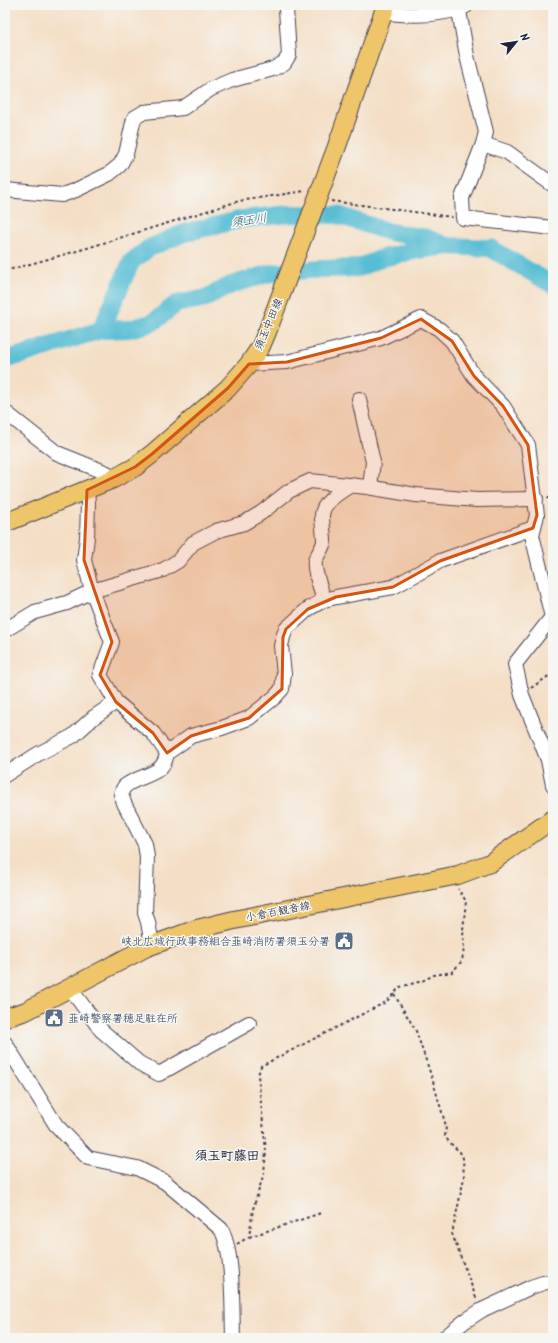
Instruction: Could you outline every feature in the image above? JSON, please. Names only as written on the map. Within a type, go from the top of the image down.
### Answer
[{"type":"main road","name":"須玉中田線","points":[[5,523],[113,479],[135,467],[228,388],[249,364],[261,346],[267,332],[313,196],[336,149],[384,9]]},
{"type":"main road","name":"小倉百観音線","points":[[5,1018],[26,1011],[69,987],[152,945],[197,929],[234,920],[450,876],[490,864],[553,819]]},
{"type":"street","points":[[5,190],[62,195],[76,190],[109,174],[120,165],[126,154],[134,118],[144,112],[183,108],[211,89],[232,80],[273,69],[284,63],[289,55],[286,9],[290,5]]},
{"type":"street","points":[[384,9],[406,16],[430,14],[462,6],[467,56],[486,132],[483,144],[462,198],[463,218],[553,228]]},
{"type":"street","points":[[483,144],[507,152],[553,186]]},
{"type":"street","points":[[249,364],[287,362],[381,338],[421,318],[439,329],[452,341],[474,376],[504,406],[528,445],[537,516],[532,535],[552,617],[515,664],[522,695],[548,760],[553,784]]},
{"type":"street","points":[[359,399],[372,462],[370,487]]},
{"type":"street","points":[[5,412],[57,453],[106,473],[113,479]]},
{"type":"street","points":[[5,630],[35,612],[67,603],[92,591],[163,570],[178,561],[193,542],[216,530],[244,523],[261,514],[289,491],[310,481],[370,487],[416,495],[477,500],[536,499]]},
{"type":"street","points":[[324,600],[315,567],[315,560],[321,552],[324,543],[322,514],[327,503],[351,485]]},
{"type":"street","points":[[87,490],[87,538],[84,560],[92,591],[112,642],[100,675],[116,702],[153,734],[167,753],[166,761],[159,769],[124,786],[121,794],[145,844],[147,857],[145,913],[152,945]]},
{"type":"street","points":[[167,753],[191,736],[222,728],[249,718],[275,697],[282,689],[284,674],[281,646],[286,629],[308,609],[324,600],[393,587],[440,561],[533,528]]},
{"type":"street","points":[[5,775],[38,754],[73,736],[94,717],[116,702]]},
{"type":"street","points":[[69,987],[101,1030],[139,1063],[159,1074],[249,1023]]},
{"type":"street","points":[[5,1043],[56,1125],[88,1158],[136,1168],[164,1182],[221,1229],[225,1236],[229,1262],[233,1338]]},
{"type":"street","points":[[444,1338],[465,1321],[482,1310],[531,1287],[553,1281]]},
{"type":"path","points":[[5,271],[84,249],[239,201],[305,191],[313,196],[463,218]]},
{"type":"path","points":[[522,695],[553,673]]},
{"type":"path","points":[[249,1237],[253,1209],[264,1173],[266,1151],[258,1075],[261,1066],[386,1002],[400,987],[422,981],[434,975],[452,972],[462,961],[466,901],[450,876]]},
{"type":"path","points":[[394,994],[416,1031],[446,1126],[445,1136],[460,1152],[463,1158],[464,1178],[452,1234],[482,1310]]},
{"type":"path","points":[[227,1250],[249,1237],[321,1213]]},
{"type":"highlighted area","points":[[421,319],[452,341],[474,376],[503,406],[528,445],[537,515],[533,528],[440,561],[393,587],[336,597],[308,609],[286,629],[283,637],[282,689],[249,718],[191,736],[167,753],[153,733],[116,702],[100,675],[112,642],[84,560],[87,490],[135,467],[152,454],[228,388],[249,364],[287,362],[381,338]]},
{"type":"waterway","name":"須玉川","points":[[101,330],[131,262],[149,248],[184,233],[243,219],[289,214],[338,215],[389,232],[427,238],[442,244]]},
{"type":"waterway","name":"須玉川","points":[[5,360],[101,330],[129,329],[152,323],[176,304],[206,298],[231,285],[271,273],[358,268],[382,258],[418,250],[446,246],[490,248],[553,285]]},
{"type":"place","name":"峡北広域行政事務組合韮崎消防署須玉分署","points":[[344,941]]},
{"type":"place","name":"韮崎警察署穂足駐在所","points":[[54,1018]]},
{"type":"district","name":"須玉町藤田","points":[[227,1155]]}]
